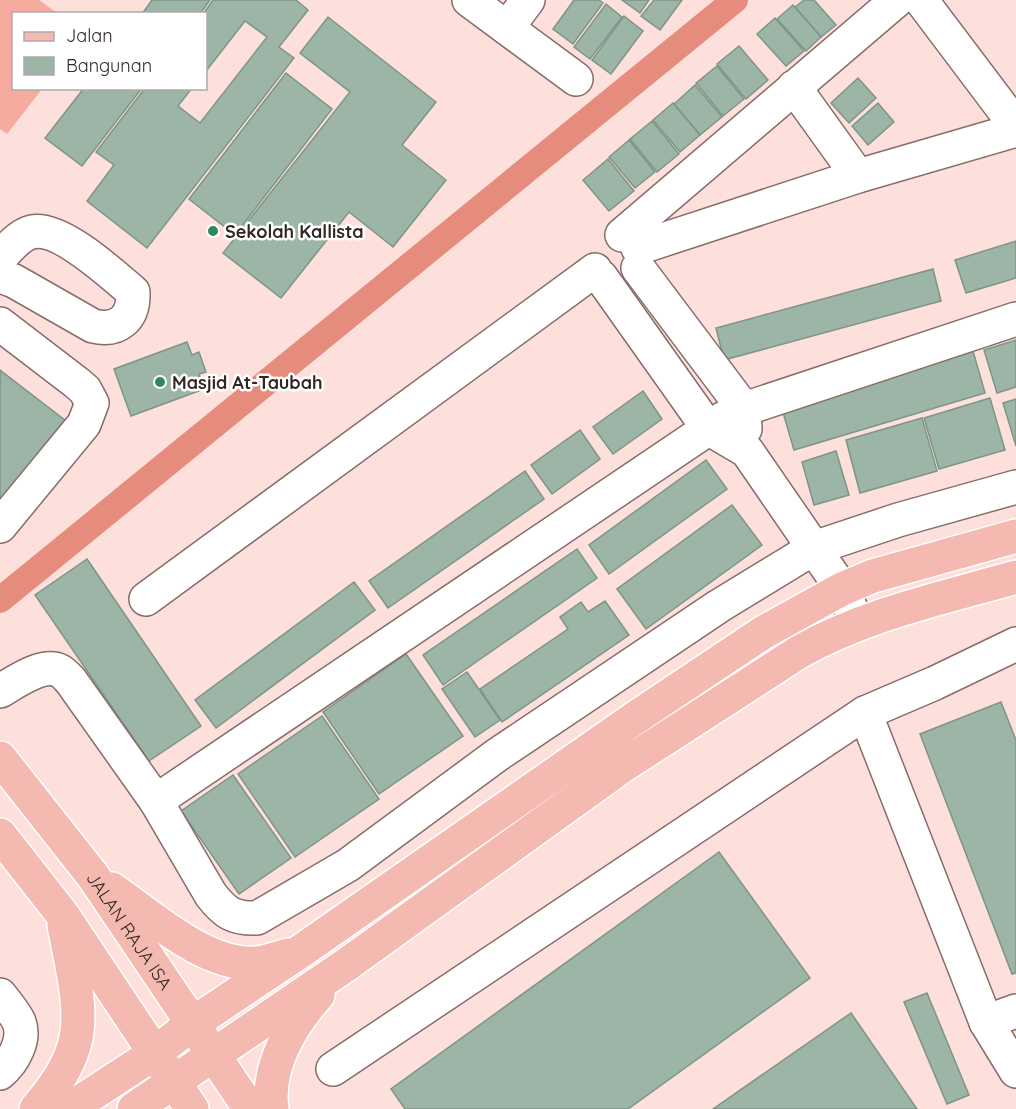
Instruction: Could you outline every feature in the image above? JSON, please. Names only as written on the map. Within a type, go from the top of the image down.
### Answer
[{"type":"main road","points":[[69,1109],[155,1053],[192,1024],[301,951],[638,716],[764,632],[842,589],[873,576],[1016,536]]},
{"type":"main road","points":[[134,1109],[346,965],[621,767],[799,652],[824,638],[858,624],[1016,577]]},
{"type":"main road","name":"JALAN RAJA ISA","points":[[0,758],[93,876],[250,1109]]},
{"type":"main road","points":[[0,835],[62,914],[192,1109]]},
{"type":"main road","points":[[93,876],[181,939],[230,960],[254,963],[301,951]]},
{"type":"main road","points":[[36,1109],[56,1084],[75,1044],[76,995],[62,914]]},
{"type":"main road","points":[[272,1109],[271,1086],[288,1035],[305,1009],[346,965]]},
{"type":"street","points":[[469,0],[576,79]]},
{"type":"street","points":[[507,28],[528,0]]},
{"type":"street","points":[[598,274],[611,282],[632,277],[633,250],[794,87],[897,0]]},
{"type":"street","points":[[633,250],[858,176],[1016,128],[921,0]]},
{"type":"street","points":[[794,87],[858,176]]},
{"type":"street","points":[[0,258],[19,239],[30,232],[42,231],[69,243],[133,292],[131,313],[125,320],[105,329],[93,326],[14,281],[0,276]]},
{"type":"street","points":[[633,250],[744,409],[747,451]]},
{"type":"street","points":[[598,274],[708,428],[747,451],[842,589],[858,624]]},
{"type":"street","points":[[146,599],[598,274]]},
{"type":"street","points":[[156,801],[724,418],[744,409],[1016,319]]},
{"type":"street","points":[[0,324],[77,383],[85,390],[92,403],[84,424],[0,526]]},
{"type":"street","points":[[0,691],[28,674],[48,669],[59,670],[71,681],[156,801],[221,908],[243,918],[258,918],[348,865],[497,755],[719,606],[814,548],[897,520],[1016,487]]},
{"type":"street","points":[[333,1069],[865,713],[1016,644]]},
{"type":"street","points":[[865,713],[1001,1017],[1016,1071]]},
{"type":"street","points":[[0,995],[19,1023],[21,1036],[12,1060],[0,1073]]},
{"type":"shaded area","points":[[0,0],[39,0],[56,12],[12,12],[12,90],[41,90],[7,134],[0,129]]},
{"type":"building","points":[[152,0],[210,0],[201,12],[143,12]]},
{"type":"building","points":[[213,0],[296,0],[308,10],[279,47],[294,58],[147,248],[87,201],[114,165],[96,152],[143,90],[190,90],[178,106],[200,123],[267,37],[245,21],[207,70],[207,12],[204,12]]},
{"type":"building","points":[[574,0],[599,0],[603,3],[573,44],[553,29]]},
{"type":"building","points":[[622,0],[649,0],[640,13]]},
{"type":"building","points":[[654,0],[682,0],[660,30],[641,16]]},
{"type":"building","points":[[804,0],[814,0],[836,25],[821,37],[795,7]]},
{"type":"building","points":[[606,4],[622,17],[590,59],[574,47]]},
{"type":"building","points":[[793,5],[821,37],[806,51],[777,19]]},
{"type":"building","points":[[624,16],[643,31],[611,74],[592,60]]},
{"type":"building","points":[[328,17],[436,102],[402,145],[446,180],[393,247],[349,212],[281,298],[223,253],[350,92],[300,53]]},
{"type":"building","points":[[775,18],[804,51],[786,66],[757,34]]},
{"type":"building","points":[[739,46],[768,80],[746,99],[717,64]]},
{"type":"building","points":[[717,66],[744,99],[723,116],[696,83]]},
{"type":"building","points":[[286,73],[332,109],[235,235],[189,199]]},
{"type":"building","points":[[858,78],[876,98],[849,123],[831,103]]},
{"type":"building","points":[[695,85],[722,117],[700,135],[674,104]]},
{"type":"building","points":[[82,90],[140,90],[82,166],[45,138]]},
{"type":"building","points":[[673,103],[700,135],[680,152],[653,120]]},
{"type":"building","points":[[878,103],[894,122],[868,145],[852,126]]},
{"type":"building","points":[[652,121],[679,154],[657,172],[630,139]]},
{"type":"building","points":[[629,140],[655,172],[635,188],[609,157]]},
{"type":"building","points":[[608,159],[634,191],[609,211],[583,180]]},
{"type":"building","points":[[1016,241],[1016,278],[966,293],[955,260]]},
{"type":"building","points":[[933,269],[941,301],[724,360],[716,328]]},
{"type":"building","points":[[1016,340],[1016,387],[997,393],[984,350]]},
{"type":"building","name":"Masjid At-Taubah","points":[[187,342],[192,355],[199,352],[206,372],[199,374],[204,389],[131,416],[114,369]]},
{"type":"building","points":[[973,351],[985,393],[794,450],[782,409]]},
{"type":"building","points":[[0,370],[66,421],[0,505]]},
{"type":"building","points":[[643,391],[662,419],[613,454],[593,427]]},
{"type":"building","points":[[990,398],[1005,450],[939,469],[924,418]]},
{"type":"building","points":[[1016,399],[1016,446],[1003,403]]},
{"type":"building","points":[[922,418],[937,471],[860,493],[846,440]]},
{"type":"building","points":[[580,430],[600,459],[552,494],[531,465]]},
{"type":"building","points":[[836,451],[849,495],[814,505],[802,462]]},
{"type":"building","points":[[706,460],[727,489],[609,574],[589,545]]},
{"type":"building","points":[[525,471],[544,499],[388,608],[369,581]]},
{"type":"building","points":[[732,505],[762,545],[646,629],[617,589]]},
{"type":"building","points":[[577,549],[597,578],[443,685],[423,655]]},
{"type":"building","points":[[87,559],[201,726],[149,761],[35,595]]},
{"type":"building","points":[[354,582],[375,610],[216,728],[195,700]]},
{"type":"building","points":[[605,601],[629,635],[502,722],[480,689],[568,629],[560,617],[581,602],[588,612]]},
{"type":"building","points":[[406,654],[463,736],[379,794],[323,712]]},
{"type":"building","points":[[467,672],[500,720],[475,737],[442,689]]},
{"type":"building","points":[[1001,702],[1016,740],[1016,973],[1012,974],[920,734]]},
{"type":"building","points":[[322,716],[379,799],[295,857],[238,774]]},
{"type":"building","points":[[233,775],[291,858],[239,894],[181,811]]},
{"type":"building","points":[[719,852],[810,978],[628,1109],[405,1109],[391,1089]]},
{"type":"building","points":[[927,993],[969,1095],[947,1104],[904,1002]]},
{"type":"building","points":[[851,1013],[917,1109],[713,1109]]},
{"type":"waterway","points":[[0,600],[735,0]]},
{"type":"place","name":"Sekolah Kallista","points":[[213,231]]},
{"type":"place","name":"Masjid At-Taubah","points":[[160,382]]}]
